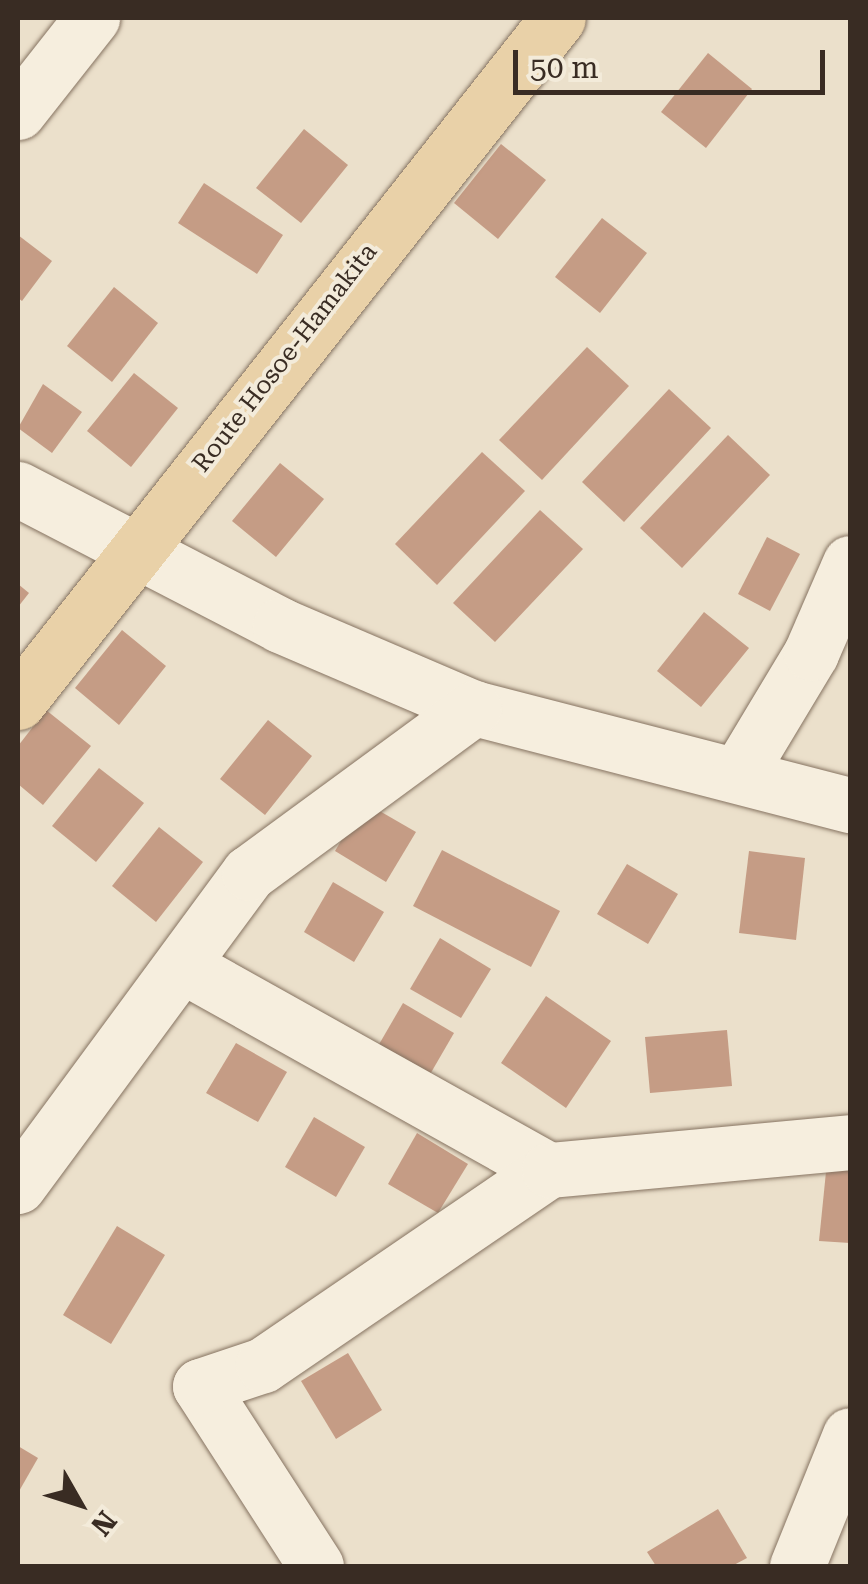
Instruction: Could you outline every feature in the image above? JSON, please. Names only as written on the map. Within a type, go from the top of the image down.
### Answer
[{"type":"main road","name":"Route Hosoe-Hamakita","points":[[18,702],[558,18]]},
{"type":"street","points":[[18,112],[92,18]]},
{"type":"street","points":[[21,487],[135,556],[474,708],[850,805]]},
{"type":"street","points":[[739,774],[811,653],[850,564]]},
{"type":"street","points":[[28,1154],[187,968],[249,873],[474,708]]},
{"type":"street","points":[[187,968],[548,1170]]},
{"type":"street","points":[[316,1566],[200,1386],[263,1364],[548,1170],[850,1142]]},
{"type":"street","points":[[797,1566],[850,1435]]},
{"type":"building","points":[[708,53],[752,89],[706,148],[661,112]]},
{"type":"building","points":[[304,129],[348,165],[301,223],[256,188]]},
{"type":"building","points":[[501,144],[546,180],[498,239],[454,203]]},
{"type":"building","points":[[204,183],[283,235],[257,274],[178,223]]},
{"type":"building","points":[[602,218],[647,253],[600,313],[555,277]]},
{"type":"building","points":[[18,235],[52,261],[22,301],[18,298]]},
{"type":"building","points":[[114,287],[158,323],[112,382],[67,346]]},
{"type":"building","points":[[587,347],[629,386],[542,480],[499,440]]},
{"type":"building","points":[[134,373],[178,408],[131,467],[87,431]]},
{"type":"building","points":[[43,384],[82,412],[52,453],[18,428]]},
{"type":"building","points":[[669,389],[711,428],[624,522],[582,482]]},
{"type":"building","points":[[728,435],[770,475],[682,568],[640,528]]},
{"type":"building","points":[[482,452],[525,491],[437,585],[395,544]]},
{"type":"building","points":[[280,463],[324,499],[276,557],[232,521]]},
{"type":"building","points":[[540,510],[583,549],[495,642],[453,603]]},
{"type":"building","points":[[767,537],[800,554],[770,611],[738,594]]},
{"type":"building","points":[[18,584],[29,593],[18,607]]},
{"type":"building","points":[[704,612],[749,648],[701,707],[657,671]]},
{"type":"building","points":[[122,630],[166,666],[119,725],[75,688]]},
{"type":"building","points":[[46,710],[91,746],[43,805],[18,784],[18,746]]},
{"type":"building","points":[[268,720],[312,756],[265,815],[220,779]]},
{"type":"building","points":[[99,768],[144,803],[96,862],[52,826]]},
{"type":"building","points":[[364,802],[416,832],[386,882],[335,851]]},
{"type":"building","points":[[159,827],[203,862],[156,922],[112,886]]},
{"type":"building","points":[[442,850],[560,911],[531,967],[413,906]]},
{"type":"building","points":[[749,851],[805,858],[796,940],[739,933]]},
{"type":"building","points":[[627,864],[678,894],[648,944],[597,914]]},
{"type":"building","points":[[333,882],[384,912],[354,962],[304,932]]},
{"type":"building","points":[[440,938],[491,969],[461,1018],[410,989]]},
{"type":"building","points":[[546,996],[611,1041],[566,1108],[501,1063]]},
{"type":"building","points":[[403,1003],[454,1033],[425,1083],[374,1053]]},
{"type":"building","points":[[727,1030],[732,1086],[650,1093],[645,1037]]},
{"type":"building","points":[[236,1043],[287,1072],[258,1122],[206,1093]]},
{"type":"building","points":[[314,1117],[365,1147],[336,1197],[285,1167]]},
{"type":"building","points":[[417,1133],[468,1164],[438,1213],[388,1184]]},
{"type":"building","points":[[827,1162],[850,1164],[850,1243],[819,1241]]},
{"type":"building","points":[[117,1226],[165,1255],[111,1344],[63,1315]]},
{"type":"building","points":[[348,1353],[382,1410],[336,1439],[301,1381]]},
{"type":"building","points":[[18,1446],[38,1458],[18,1493]]},
{"type":"building","points":[[718,1509],[747,1558],[732,1566],[656,1566],[647,1552]]}]
